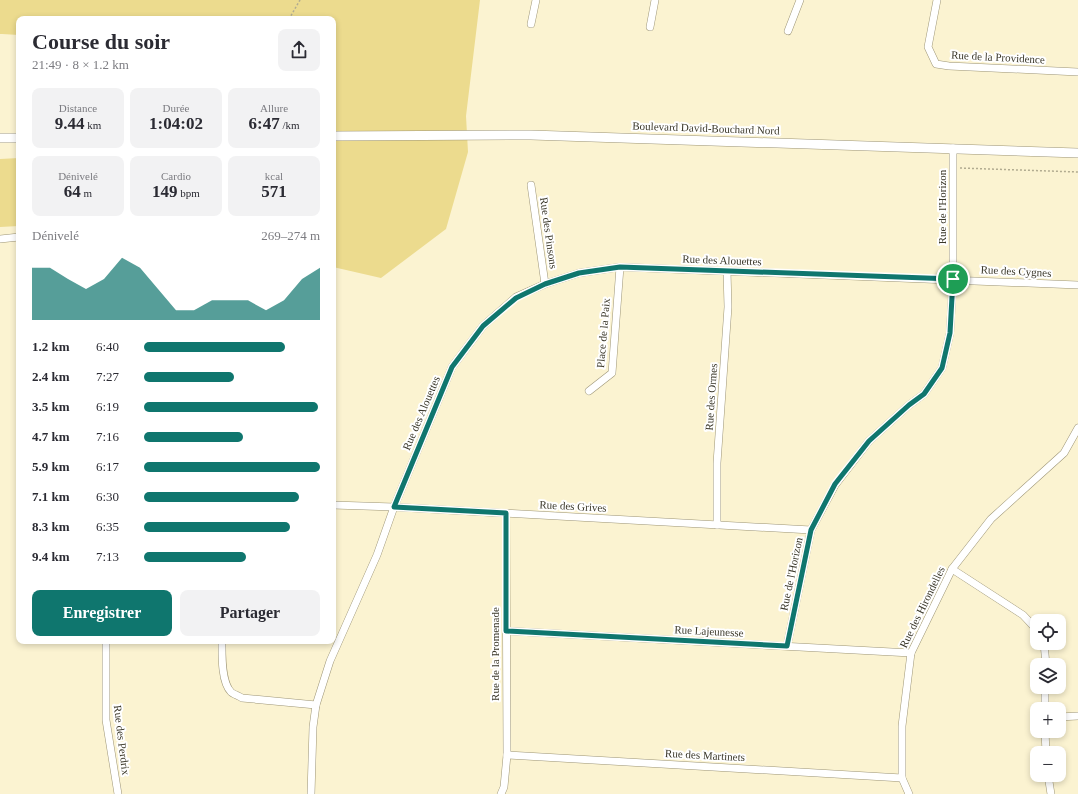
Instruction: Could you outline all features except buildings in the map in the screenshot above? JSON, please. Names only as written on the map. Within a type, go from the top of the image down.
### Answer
[{"type":"street","points":[[531,24],[536,0]]},
{"type":"street","points":[[650,27],[655,0]]},
{"type":"street","points":[[788,32],[800,0]]},
{"type":"street","name":"Rue de la Providence","points":[[937,0],[928,47],[936,64],[949,66],[1078,72]]},
{"type":"street","name":"Boulevard David-Bouchard Nord","points":[[336,136],[531,135],[1078,153]]},
{"type":"street","points":[[0,138],[16,138]]},
{"type":"street","name":"Rue de l'Horizon","points":[[787,646],[811,530],[835,484],[869,441],[909,405],[924,394],[942,368],[950,333],[953,279],[954,148]]},
{"type":"street","name":"Rue des Pinsons","points":[[531,185],[545,284]]},
{"type":"street","points":[[0,239],[16,237]]},
{"type":"street","name":"Rue des Alouettes","points":[[311,794],[313,727],[316,705],[330,661],[377,555],[394,507],[452,367],[483,326],[516,298],[545,284],[579,273],[620,267],[953,279]]},
{"type":"street","name":"Place de la Paix","points":[[589,391],[612,373],[620,267]]},
{"type":"street","name":"Rue des Ormes","points":[[717,525],[717,463],[728,307],[727,271]]},
{"type":"street","name":"Rue des Cygnes","points":[[953,279],[1078,285]]},
{"type":"street","name":"Rue des Hirondelles","points":[[909,794],[902,778],[902,726],[911,653],[952,569],[991,519],[1064,453],[1078,428]]},
{"type":"street","name":"Rue des Grives","points":[[336,505],[811,530]]},
{"type":"street","name":"Rue de la Promenade","points":[[501,794],[504,787],[507,755],[506,513]]},
{"type":"street","points":[[952,569],[1024,615],[1030,622]]},
{"type":"street","name":"Rue Lajeunesse","points":[[506,631],[911,653]]},
{"type":"street","name":"Rue des Perdrix","points":[[106,644],[106,720],[118,794]]},
{"type":"street","points":[[222,644],[222,663],[231,692],[242,698],[316,705]]},
{"type":"street","points":[[1066,717],[1078,716]]},
{"type":"street","name":"Rue des Martinets","points":[[507,755],[902,778]]},
{"type":"street","points":[[1049,782],[1051,794]]},
{"type":"path","points":[[291,16],[300,0]]},
{"type":"path","points":[[953,168],[1078,172]]},
{"type":"shaded area","points":[[0,0],[480,0],[466,116],[468,152],[446,229],[381,278],[336,268],[336,16],[16,16],[16,35],[0,34]]},
{"type":"shaded area","points":[[16,158],[16,226],[0,227],[0,159]]},
{"type":"route","points":[[620,267],[953,279],[950,333],[942,368],[924,394],[909,405],[869,441],[835,484],[811,530],[787,646],[506,631],[506,513],[394,507],[452,367],[483,326],[516,298],[545,284],[579,273],[620,267]]}]
